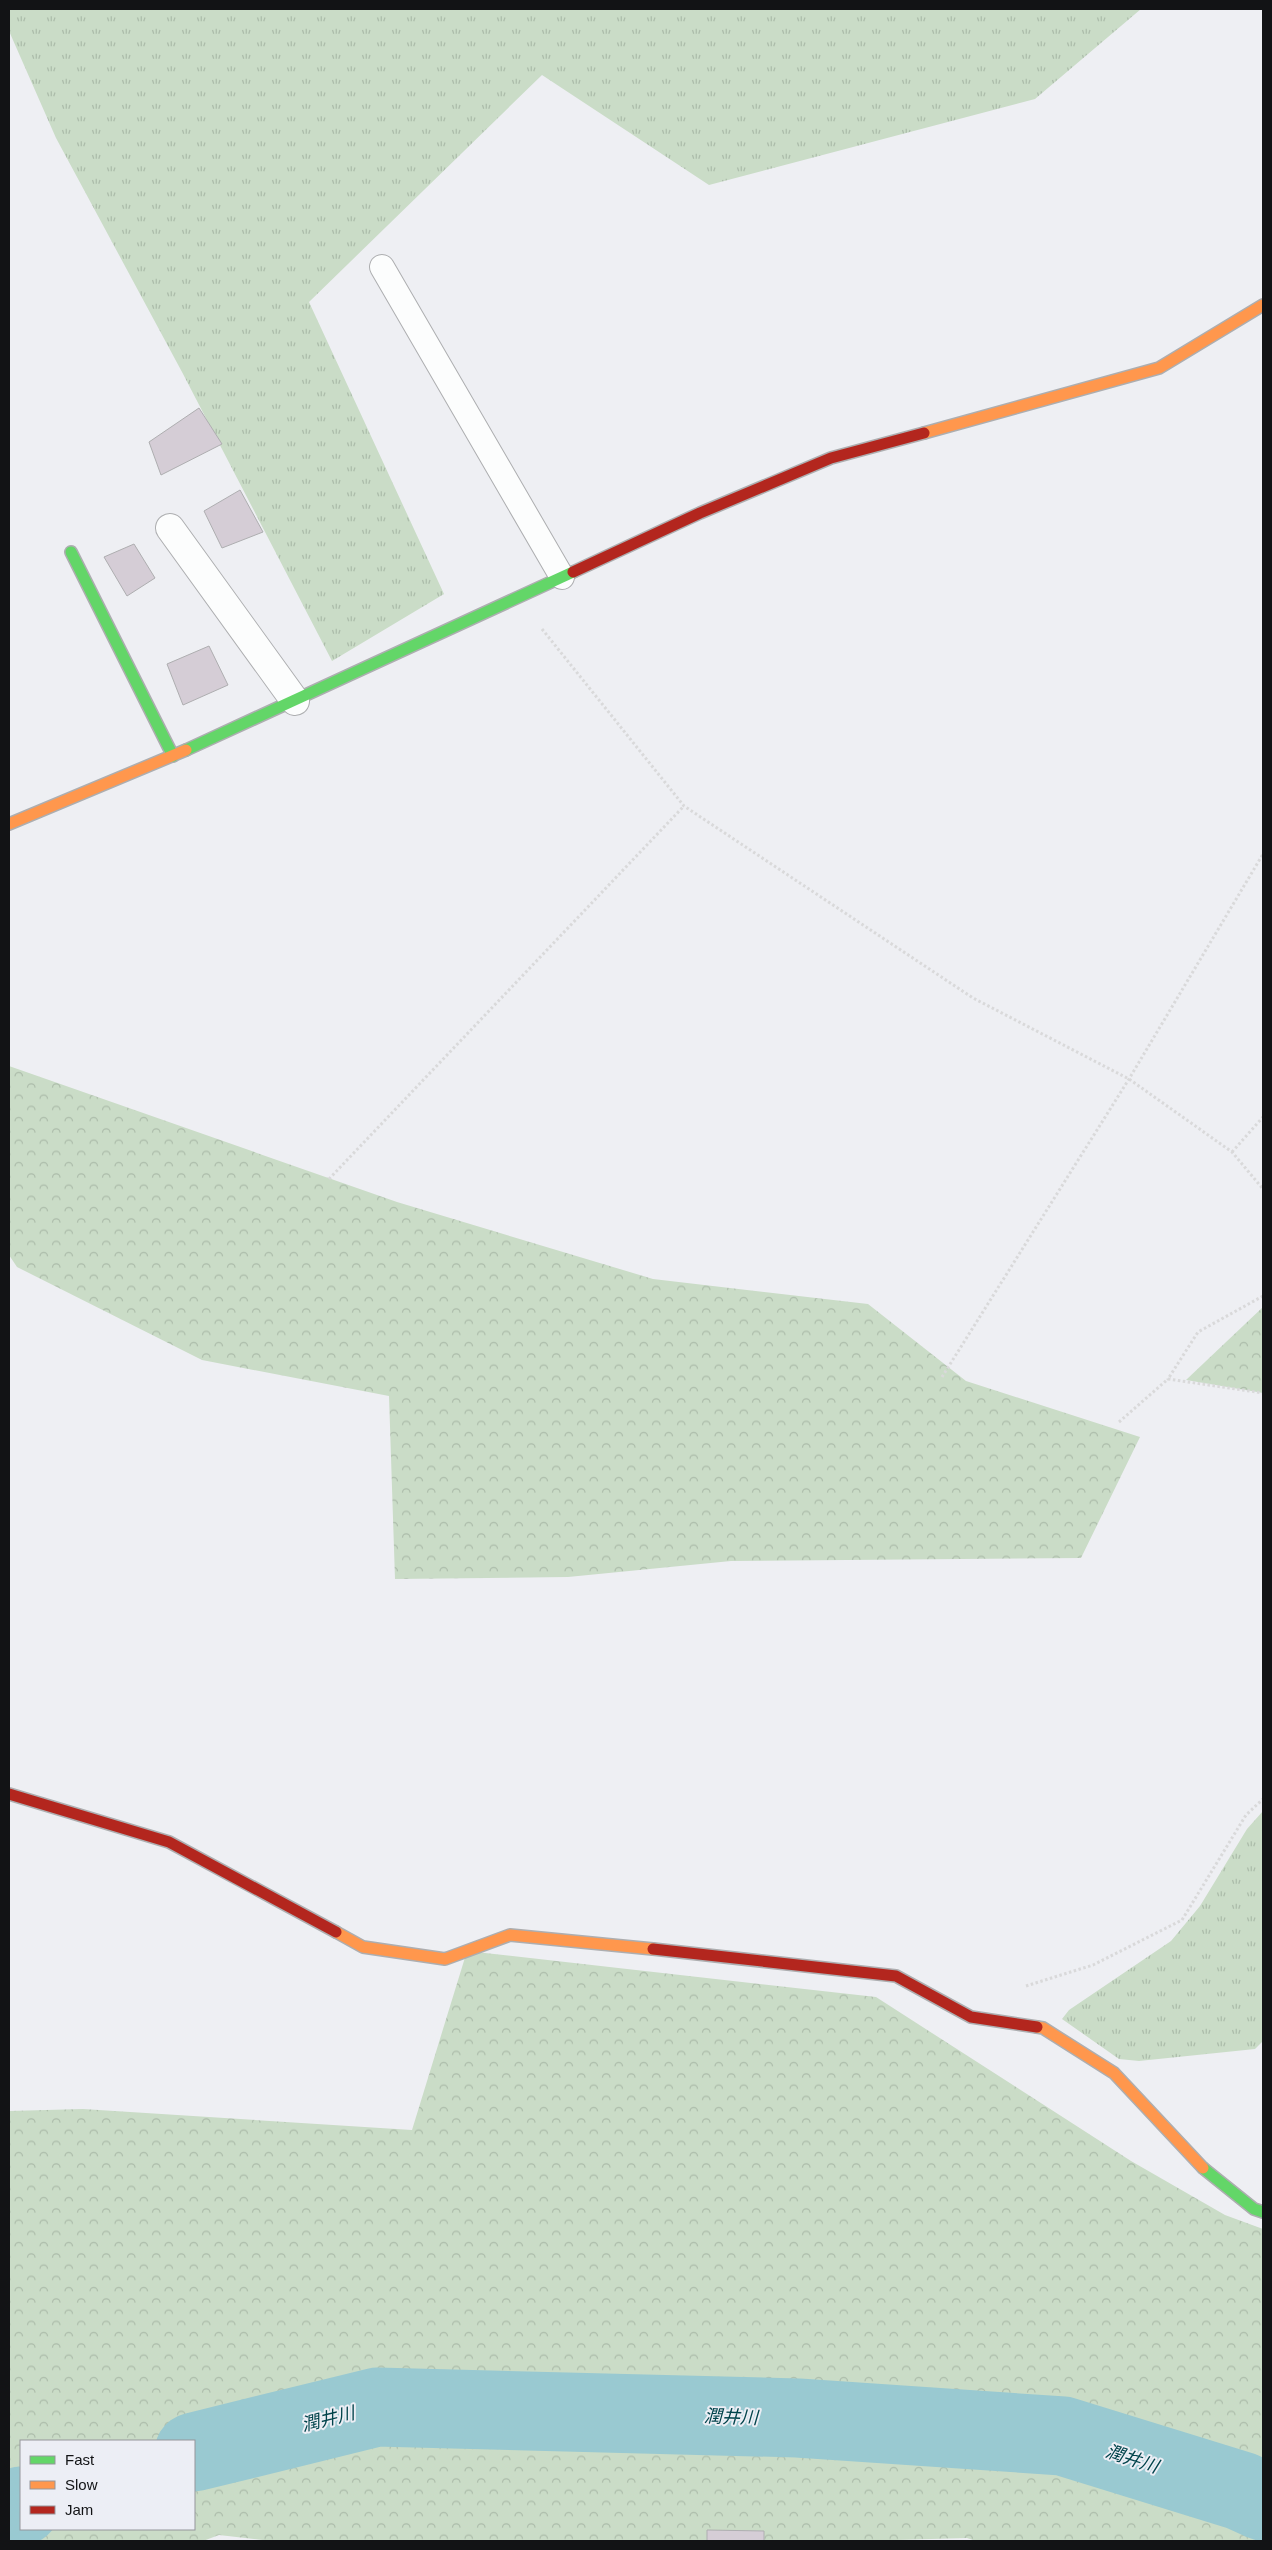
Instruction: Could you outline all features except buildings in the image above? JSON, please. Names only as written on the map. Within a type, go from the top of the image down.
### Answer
[{"type":"street","points":[[9,824],[174,756],[700,514],[831,458],[1159,368],[1263,305]]},
{"type":"street","points":[[170,528],[295,701]]},
{"type":"street","points":[[71,552],[174,756]]},
{"type":"street","points":[[9,1794],[169,1842],[363,1947],[445,1959],[510,1935],[791,1963],[896,1976],[971,2017],[1043,2028],[1114,2073],[1208,2173],[1254,2209],[1263,2212]]},
{"type":"lane","points":[[382,267],[562,577]]},
{"type":"path","points":[[517,598],[684,806],[973,998],[1129,1079],[1232,1152],[1263,1188]]},
{"type":"path","points":[[330,1180],[684,806]]},
{"type":"path","points":[[942,1377],[1129,1079],[1263,854]]},
{"type":"path","points":[[1232,1152],[1263,1117]]},
{"type":"path","points":[[1119,1422],[1168,1378],[1198,1332],[1263,1296]]},
{"type":"path","points":[[1168,1378],[1263,1393]]},
{"type":"path","points":[[1023,1987],[1093,1965],[1182,1920],[1246,1815],[1263,1799]]},
{"type":"green space","points":[[9,9],[1141,9],[1035,99],[709,185],[542,75],[309,302],[444,594],[332,661],[182,372],[56,138],[9,31]]},
{"type":"green space","points":[[9,1066],[397,1202],[653,1279],[868,1304],[966,1381],[1140,1437],[1081,1558],[731,1561],[568,1577],[395,1579],[389,1396],[202,1360],[17,1267],[9,1255]]},
{"type":"green space","points":[[1263,1307],[1263,1393],[1186,1380]]},
{"type":"green space","points":[[1263,1811],[1263,2041],[1255,2049],[1139,2061],[1119,2059],[1062,2019],[1069,2010],[1171,1941],[1200,1906],[1247,1829]]},
{"type":"green space","points":[[467,1951],[876,1997],[1131,2161],[1225,2215],[1263,2229],[1263,2541],[976,2541],[967,2538],[860,2541],[272,2541],[219,2535],[203,2541],[9,2541],[9,2111],[83,2109],[412,2130]]},
{"type":"waterway","name":"潤井川","points":[[195,2452],[377,2407],[798,2418],[1063,2436],[1241,2491],[1263,2501]]},
{"type":"waterway","name":"潤井川","points":[[9,2510],[20,2506]]},
{"type":"traffic: fast","points":[[71,552],[173,756]]},
{"type":"traffic: fast","points":[[186,750],[573,572]]},
{"type":"traffic: fast","points":[[1203,2168],[1254,2209],[1263,2212]]},
{"type":"traffic: slow","points":[[924,433],[1159,368],[1263,305]]},
{"type":"traffic: slow","points":[[9,824],[186,750]]},
{"type":"traffic: slow","points":[[336,1932],[363,1947],[445,1959],[510,1935],[653,1949]]},
{"type":"traffic: slow","points":[[1037,2027],[1043,2028],[1114,2073],[1203,2168]]},
{"type":"traffic: jam","points":[[573,572],[700,513],[831,458],[924,433]]},
{"type":"traffic: jam","points":[[9,1794],[169,1842],[336,1932]]},
{"type":"traffic: jam","points":[[653,1949],[896,1976],[971,2017],[1037,2027]]}]
